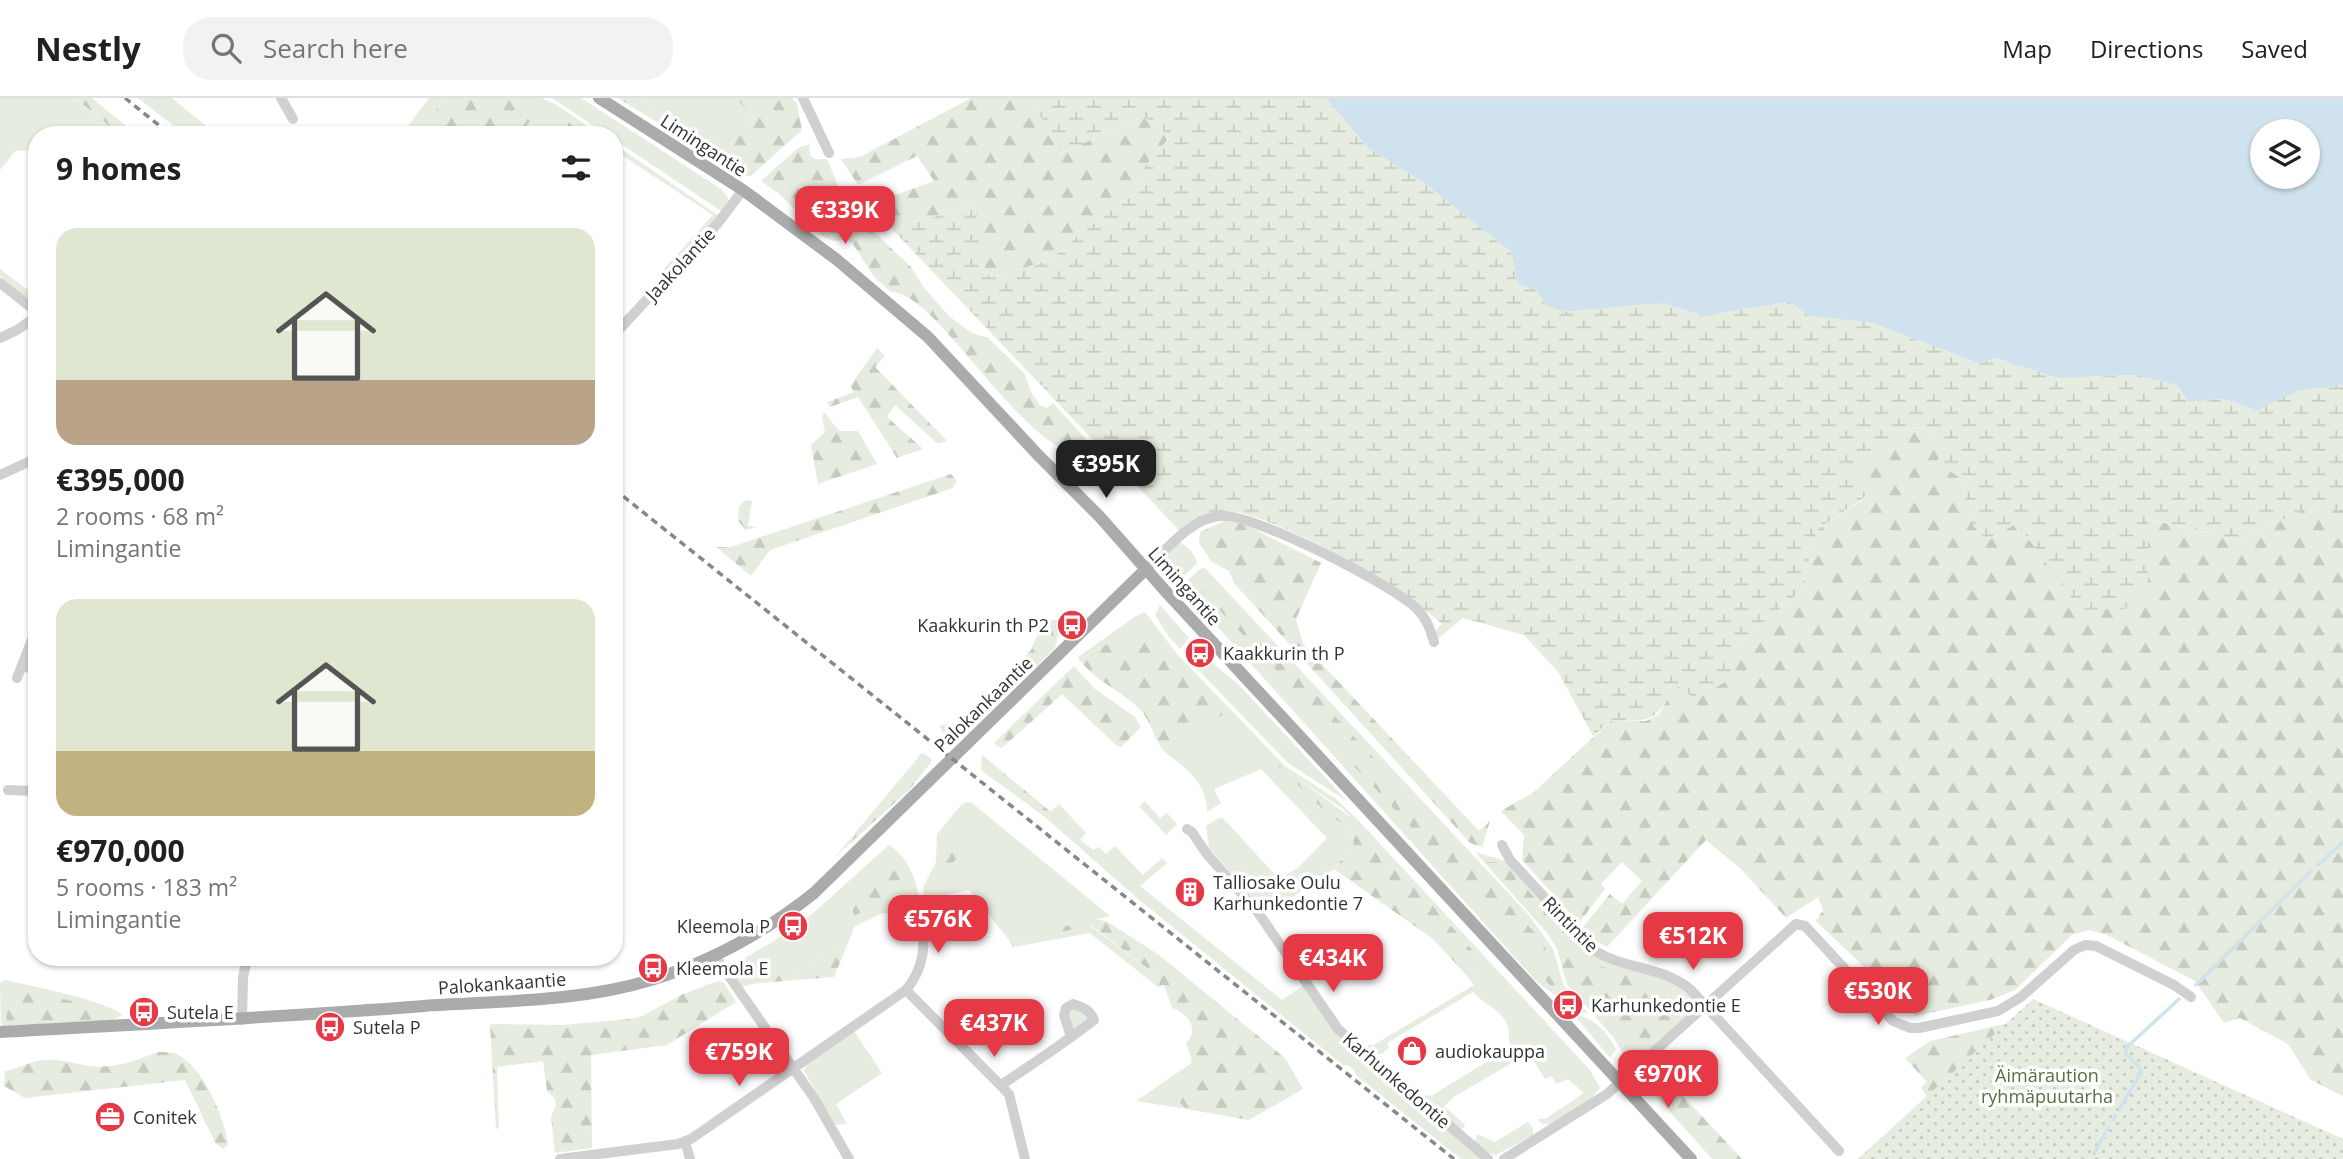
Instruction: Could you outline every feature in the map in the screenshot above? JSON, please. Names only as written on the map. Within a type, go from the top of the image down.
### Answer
[{"type":"main road","name":"Limingantie","points":[[599,98],[743,190],[836,259],[928,337],[1100,517],[1691,1159]]},
{"type":"main road","name":"Palokankaantie","points":[[0,1032],[242,1020],[584,994],[648,981],[688,968],[715,956],[789,913],[840,871],[1146,569]]},
{"type":"street","points":[[281,98],[293,119]]},
{"type":"street","points":[[803,98],[829,153]]},
{"type":"street","name":"Jaakolantie","points":[[623,325],[718,223],[743,190]]},
{"type":"street","points":[[0,282],[28,306]]},
{"type":"street","points":[[0,338],[28,321]]},
{"type":"street","points":[[0,475],[28,462]]},
{"type":"street","points":[[1146,569],[1195,526],[1218,516],[1238,517],[1306,545],[1393,591],[1416,608],[1428,622],[1434,642]]},
{"type":"street","points":[[18,678],[28,650]]},
{"type":"street","points":[[23,664],[28,667]]},
{"type":"street","points":[[8,790],[28,791]]},
{"type":"street","name":"Karhunkedontie","points":[[1187,829],[1250,902],[1338,1029],[1488,1159]]},
{"type":"street","name":"Rintintie","points":[[1502,845],[1510,860],[1591,948],[1614,960],[1682,983],[1839,1151]]},
{"type":"street","points":[[561,1159],[685,1141],[702,1133],[794,1069],[906,990],[919,973],[922,962],[923,904]]},
{"type":"street","points":[[1504,1159],[1620,1084],[1796,924],[1805,926],[1893,1021],[1910,1028],[1998,1011],[2021,997],[2074,950],[2085,945],[2096,946],[2115,955],[2174,985],[2191,997]]},
{"type":"street","points":[[715,956],[814,1098],[849,1159]]},
{"type":"street","points":[[242,1020],[245,966]]},
{"type":"street","points":[[906,990],[1009,1094],[1025,1159]]},
{"type":"street","points":[[1001,1085],[1071,1037]]},
{"type":"street","points":[[685,1141],[690,1159]]},
{"type":"green space","points":[[0,98],[74,98],[109,126],[28,126],[28,150],[15,151],[0,170]]},
{"type":"green space","points":[[75,98],[92,98],[126,126],[109,126]]},
{"type":"green space","points":[[138,98],[172,98],[206,126],[174,126]]},
{"type":"green space","points":[[429,98],[445,98],[423,126],[408,126]]},
{"type":"green space","points":[[445,98],[512,98],[530,121],[526,126],[423,126]]},
{"type":"green space","points":[[512,98],[542,98],[588,126],[578,126],[571,122],[568,126],[526,126],[530,121]]},
{"type":"green space","points":[[552,98],[581,98],[721,189],[729,202],[721,211],[623,145],[623,126],[594,126]]},
{"type":"green space","points":[[618,98],[638,98],[695,135],[690,140],[679,136]]},
{"type":"green space","points":[[638,98],[736,98],[745,108],[747,123],[723,158],[690,140],[694,134]]},
{"type":"green space","points":[[736,98],[792,98],[797,104],[802,130],[751,176],[742,176],[723,158],[747,123],[745,108]]},
{"type":"green space","points":[[971,98],[1030,98],[1061,153],[1143,117],[1159,125],[1169,138],[1142,170],[1135,194],[1086,229],[1050,260],[991,278],[983,267],[974,205],[892,229],[865,206],[934,181],[917,156],[858,185],[841,159],[860,157]]},
{"type":"green space","points":[[1030,98],[1326,98],[1368,148],[1423,182],[1511,252],[1518,284],[1536,290],[1547,306],[1564,312],[1662,303],[1705,316],[1789,302],[1809,316],[1872,323],[1978,363],[1996,358],[2059,378],[2136,375],[2177,385],[2188,402],[2225,399],[2257,409],[2298,391],[2343,385],[2343,511],[2306,509],[2238,540],[2148,519],[2148,583],[2125,609],[2080,610],[2017,523],[1988,541],[1974,527],[1959,477],[1937,463],[1943,444],[1923,427],[1899,431],[1851,470],[1868,495],[1817,530],[1800,592],[1728,652],[1732,668],[1724,683],[1694,698],[1676,685],[1663,706],[1652,717],[1612,720],[1593,736],[1558,672],[1524,635],[1463,618],[1436,640],[1435,631],[1442,624],[1400,593],[1340,556],[1251,516],[1222,511],[1179,530],[892,229],[975,205],[983,267],[991,278],[1050,260],[1086,229],[1135,194],[1142,170],[1169,138],[1159,125],[1143,117],[1061,153]]},
{"type":"green space","points":[[809,144],[810,155],[815,159],[827,159],[841,193],[857,216],[911,267],[924,288],[950,317],[972,333],[988,338],[1024,373],[1032,394],[1040,405],[1047,408],[1053,403],[1085,438],[1081,449],[1075,453],[1052,443],[1003,396],[930,315],[909,298],[891,292],[874,277],[853,244],[846,240],[834,241],[822,236],[778,193],[761,181],[798,148]]},
{"type":"green space","points":[[623,150],[719,216],[668,271],[662,271],[713,215],[623,156]]},
{"type":"green space","points":[[0,269],[28,290],[28,299],[0,276]]},
{"type":"green space","points":[[877,348],[885,356],[875,367],[947,441],[938,444],[895,405],[887,417],[923,449],[897,458],[858,397],[830,407],[827,402],[854,392],[850,386]]},
{"type":"green space","points":[[824,412],[839,431],[858,431],[877,464],[818,484],[811,445],[825,432],[822,418]]},
{"type":"green space","points":[[1923,427],[1943,444],[1959,477],[1974,527],[2017,522],[2147,519],[2238,540],[2306,509],[2343,511],[2343,1096],[2311,1080],[2288,1044],[2240,1018],[2224,1023],[2195,981],[2105,934],[2088,930],[2072,935],[2015,990],[1990,1000],[1915,1016],[1816,921],[1823,910],[1818,897],[1786,918],[1741,869],[1706,840],[1607,947],[1596,941],[1583,927],[1610,894],[1622,904],[1642,881],[1622,862],[1601,884],[1605,889],[1579,923],[1522,860],[1524,835],[1501,811],[1534,792],[1612,720],[1646,721],[1659,714],[1676,684],[1728,652],[1800,592],[1817,530],[1868,496],[1850,470],[1899,431]]},
{"type":"green space","points":[[951,474],[957,481],[953,488],[770,550],[751,576],[716,547],[731,547]]},
{"type":"green space","points":[[746,500],[752,501],[748,526],[758,527],[746,530],[738,521],[739,506]]},
{"type":"green space","points":[[1225,521],[1246,525],[1321,563],[1296,619],[1303,644],[1479,831],[1490,821],[1482,847],[1470,843],[1234,583],[1229,571],[1212,562],[1199,543],[1200,532]]},
{"type":"green space","points":[[1179,542],[1191,551],[1197,563],[1178,582],[1166,568],[1166,557]]},
{"type":"green space","points":[[1205,568],[1527,913],[1553,949],[1564,986],[1589,1014],[1574,1009],[1563,996],[1560,999],[1536,981],[1181,586],[1200,569]]},
{"type":"green space","points":[[1207,579],[1212,581],[1329,712],[1317,714],[1200,589],[1199,586]]},
{"type":"green space","points":[[1160,605],[1189,638],[1180,649],[1155,615]]},
{"type":"green space","points":[[1145,612],[1177,654],[1285,766],[1336,799],[1357,819],[1590,1070],[1600,1088],[1590,1100],[1550,1124],[1543,1124],[1537,1119],[1545,1119],[1584,1093],[1568,1079],[1556,1084],[1552,1076],[1545,1079],[1529,1053],[1455,1096],[1444,1106],[1465,1125],[1464,1128],[1459,1129],[1424,1099],[1425,1095],[1431,1096],[1511,1047],[1504,1019],[1473,992],[1387,1043],[1389,1048],[1383,1053],[1374,1055],[1367,1048],[1369,1044],[1372,1046],[1474,985],[1468,977],[1487,966],[1402,872],[1386,866],[1364,831],[1343,809],[1278,765],[1331,817],[1343,824],[1354,844],[1334,869],[1270,912],[1265,905],[1260,906],[1209,848],[1206,826],[1223,818],[1279,879],[1298,868],[1327,838],[1261,769],[1214,789],[1221,803],[1207,812],[1200,785],[1189,771],[1167,754],[1226,711],[1101,647],[1079,660],[1078,657]]},
{"type":"green space","points":[[1044,620],[1062,620],[1055,648],[964,737],[945,735],[940,725],[957,724],[1031,650]]},
{"type":"green space","points":[[1147,628],[1226,712],[1167,754],[1138,708],[1096,677],[1079,660],[1101,647]]},
{"type":"green space","points":[[1190,646],[1202,659],[1205,657],[1238,684],[1347,801],[1288,763],[1184,655]]},
{"type":"green space","points":[[1074,666],[1095,689],[1135,717],[1141,727],[1121,747],[1116,745],[1062,694],[1002,748],[996,746],[995,742]]},
{"type":"green space","points":[[1333,714],[1534,932],[1545,947],[1553,976],[1562,988],[1558,993],[1538,973],[1536,961],[1354,766],[1353,758],[1336,740],[1326,716]]},
{"type":"green space","points":[[922,753],[932,761],[910,789],[835,857]]},
{"type":"green space","points":[[982,755],[1051,812],[1045,817],[981,770]]},
{"type":"green space","points":[[1271,759],[1353,819],[1364,831],[1386,866],[1402,872],[1487,966],[1468,977],[1433,939],[1334,869],[1354,844],[1348,831]]},
{"type":"green space","points":[[1145,801],[1160,818],[1167,813],[1177,824],[1166,835],[1139,806]]},
{"type":"green space","points":[[968,802],[1110,916],[1010,941],[969,890],[933,898],[932,916],[925,916],[923,887],[936,862],[937,834],[962,804]]},
{"type":"green space","points":[[1059,804],[1086,833],[1080,840],[1093,850],[1099,847],[1106,854],[1115,846],[1143,875],[1162,858],[1167,863],[1140,886],[1282,1000],[1303,986],[1336,1032],[1481,1159],[1461,1159],[1356,1075],[1351,1067],[1343,1065],[1137,898],[1045,817]]},
{"type":"green space","points":[[889,845],[903,858],[913,876],[919,896],[920,915],[883,913],[855,926],[845,950],[836,948],[796,972],[742,987],[730,966],[771,943],[812,914]]},
{"type":"green space","points":[[956,846],[966,850],[951,864],[944,864],[942,861],[949,849]]},
{"type":"green space","points":[[1475,852],[1505,861],[1588,950],[1672,981],[1694,998],[1694,1011],[1631,1068],[1614,1038],[1567,984],[1557,948],[1548,934]]},
{"type":"green space","points":[[889,853],[907,875],[898,906],[893,910],[877,904],[854,916],[852,906],[872,872]]},
{"type":"green space","points":[[1486,862],[1503,862],[1590,960],[1667,988],[1688,1005],[1684,1014],[1645,1055],[1619,1042],[1606,1023],[1567,984],[1557,948],[1549,933]]},
{"type":"green space","points":[[1093,919],[1106,921],[1159,955],[1285,1058],[1303,1089],[1249,1120],[1186,1109],[1178,1101],[1191,1073],[1191,1060],[1186,1043],[1192,1033],[1192,1027],[1183,1013],[1172,1008],[1164,985],[1158,987],[1161,979],[1091,925],[1021,941],[1013,947],[1010,941]]},
{"type":"green space","points":[[1088,924],[1161,979],[1158,987],[1090,933],[1013,947],[1021,941]]},
{"type":"green space","points":[[836,948],[845,950],[834,977],[747,984],[796,972]]},
{"type":"green space","points":[[4,980],[85,999],[122,1015],[113,1020],[1,1026],[0,983]]},
{"type":"green space","points":[[718,981],[724,983],[736,1002],[667,1045],[591,1055],[592,1148],[555,1153],[551,1117],[556,1105],[555,1099],[547,1091],[543,1061],[497,1067],[499,1128],[496,1129],[490,1024],[562,1025],[630,1019]]},
{"type":"green space","points":[[9,985],[115,1012],[117,1015],[115,1018],[6,1024]]},
{"type":"green space","name":"Äimäraution ryhmäpuutarha","points":[[2033,999],[2343,1139],[2343,1159],[1858,1159]]},
{"type":"green space","points":[[1076,1008],[1090,1018],[1074,1030],[1067,1011]]},
{"type":"green space","points":[[1575,1016],[1596,1024],[1609,1037],[1616,1049],[1610,1058]]},
{"type":"green space","points":[[2009,1023],[1927,1097],[1921,1087],[1927,1082],[1905,1058],[1930,1041]]},
{"type":"green space","points":[[854,1031],[882,1073],[836,1104],[847,1124],[835,1125],[804,1071],[807,1064]]},
{"type":"green space","points":[[158,1052],[174,1053],[184,1058],[202,1079],[223,1121],[228,1145],[223,1149],[216,1144],[185,1080],[25,1098],[4,1086],[5,1071],[35,1061],[57,1060],[89,1066],[107,1066]]},
{"type":"green space","points":[[1193,1062],[1191,1077],[1178,1101],[1186,1109],[1136,1101]]},
{"type":"green space","points":[[1654,1065],[1742,1159],[1712,1159],[1640,1078],[1645,1070]]},
{"type":"green space","points":[[1528,1122],[1533,1129],[1533,1135],[1496,1155],[1488,1153],[1475,1142],[1477,1134],[1495,1142]]},
{"type":"water","points":[[1326,98],[2343,98],[2343,385],[2298,391],[2257,410],[2225,399],[2188,402],[2177,385],[2136,375],[2058,378],[1996,358],[1978,363],[1872,323],[1809,316],[1789,302],[1705,316],[1662,303],[1564,312],[1547,306],[1536,290],[1518,284],[1511,252],[1423,182],[1368,148]]},
{"type":"waterway","points":[[2318,865],[2343,842]]},
{"type":"waterway","points":[[2196,985],[2310,872]]},
{"type":"waterway","points":[[2120,1108],[2141,1073],[2139,1067],[2126,1054],[2126,1048],[2179,999]]},
{"type":"waterway","points":[[2113,1120],[2115,1116]]},
{"type":"waterway","points":[[2094,1154],[2108,1128]]},
{"type":"railway","points":[[125,98],[160,126]]},
{"type":"railway","points":[[623,496],[1454,1159]]},
{"type":"place","name":"Kaakkurin th P2","points":[[1072,625]]},
{"type":"place","name":"Kaakkurin th P","points":[[1200,653]]},
{"type":"place","name":"Talliosake Oulu Karhunkedontie 7","points":[[1190,892]]},
{"type":"place","name":"Kleemola P","points":[[793,926]]},
{"type":"place","name":"Kleemola E","points":[[653,968]]},
{"type":"place","name":"Karhunkedontie E","points":[[1568,1005]]},
{"type":"place","name":"Sutela E","points":[[144,1012]]},
{"type":"place","name":"Sutela P","points":[[330,1027]]},
{"type":"place","name":"audiokauppa","points":[[1412,1051]]},
{"type":"place","name":"Conitek","points":[[110,1117]]}]
